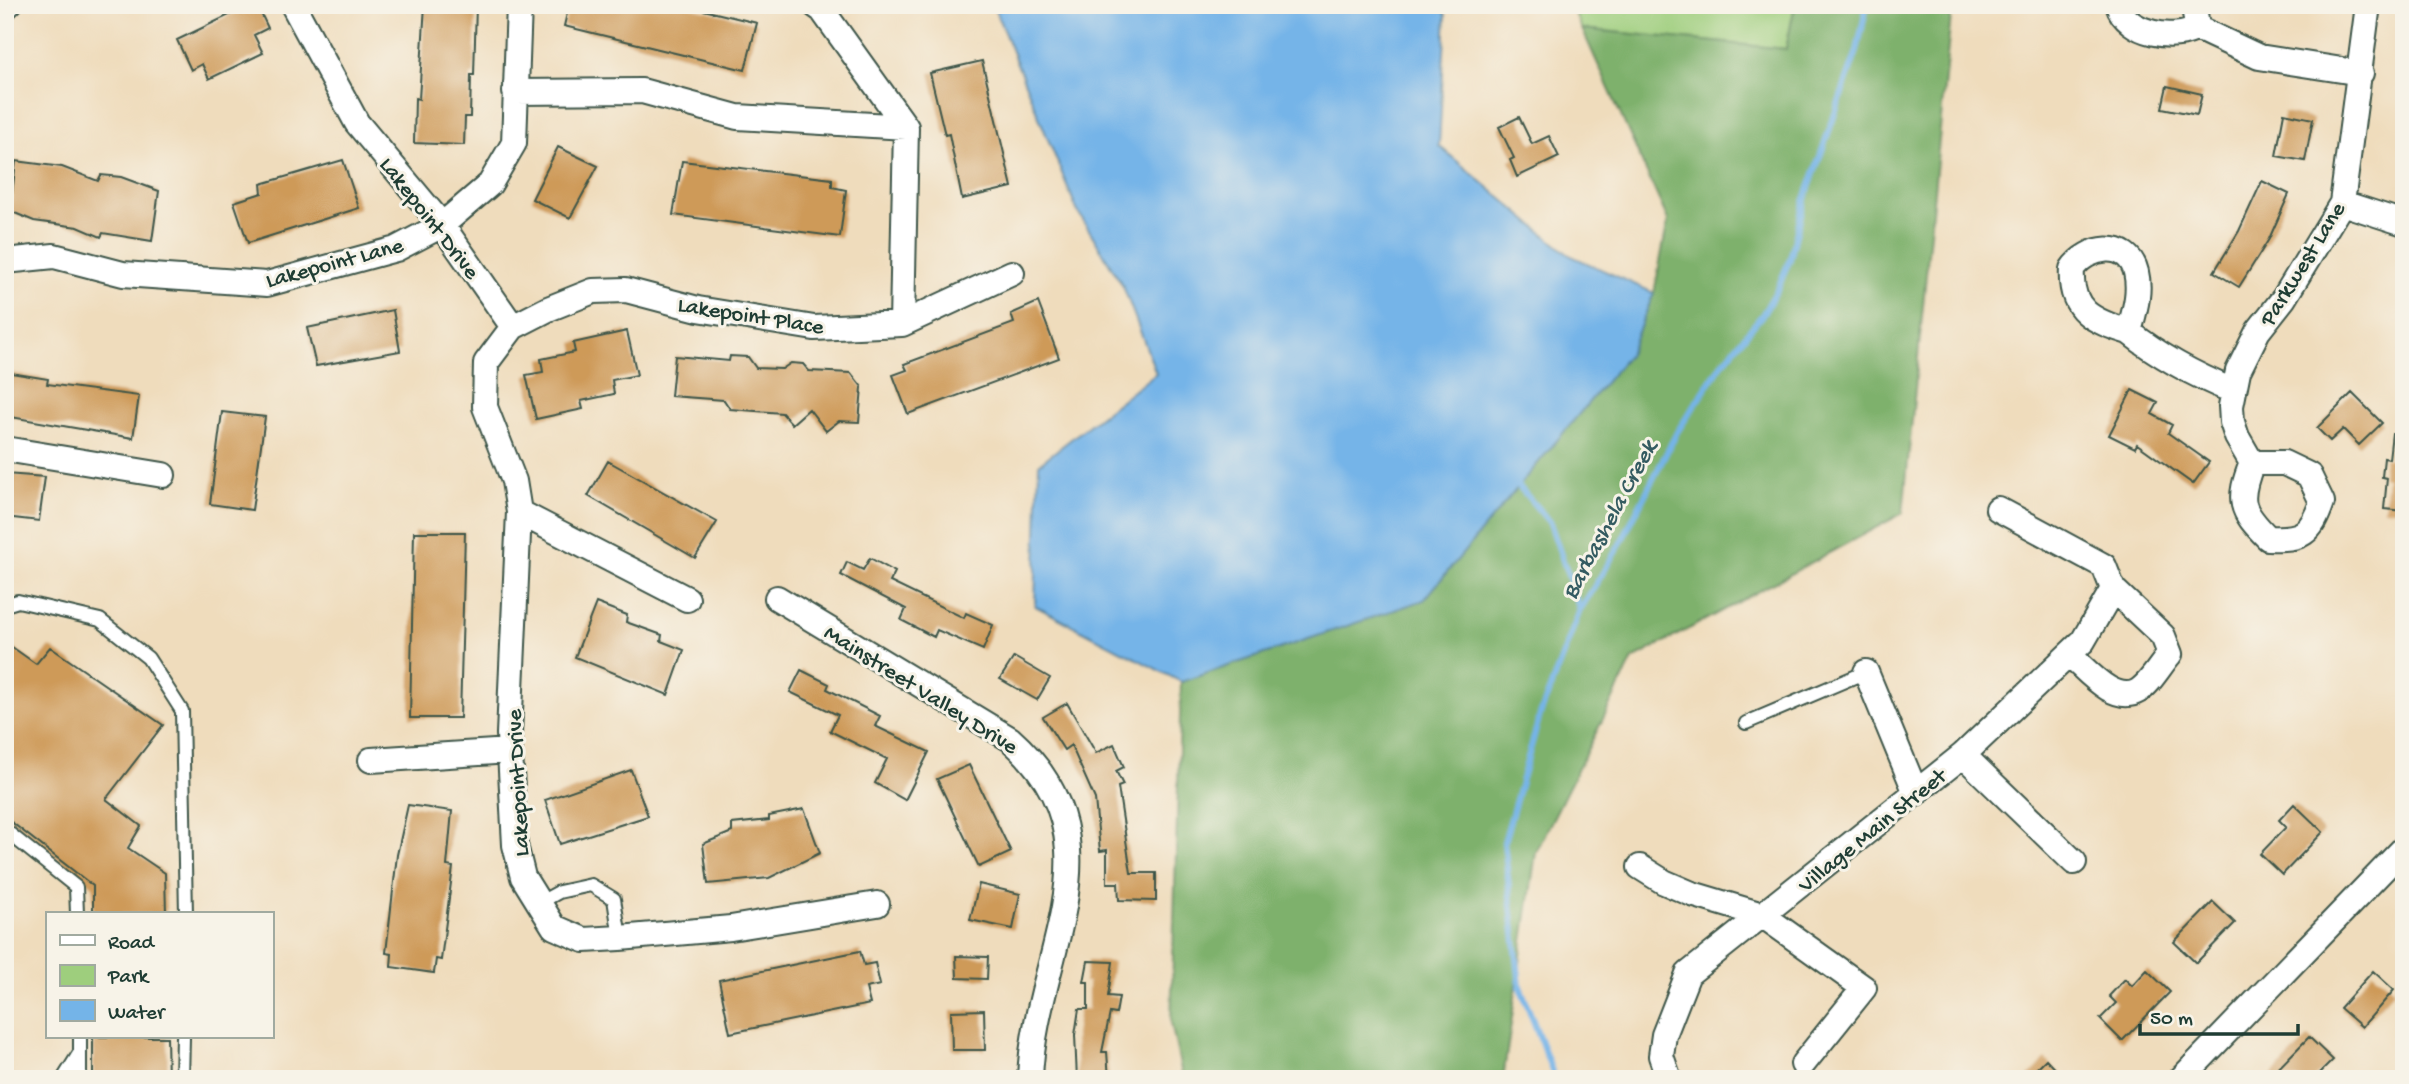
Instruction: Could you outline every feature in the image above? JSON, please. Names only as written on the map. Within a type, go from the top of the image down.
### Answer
[{"type":"street","name":"Lakepoint Lane","points":[[5,261],[54,256],[123,274],[267,284],[396,249],[442,225],[490,184],[514,143],[519,5]]},
{"type":"street","points":[[816,5],[822,9],[906,127],[902,324],[1012,273]]},
{"type":"street","points":[[2119,5],[2121,13],[2131,23],[2150,31],[2186,35],[2196,16],[2259,57],[2361,73]]},
{"type":"street","name":"Parkwest Lane","points":[[2252,463],[2237,438],[2232,422],[2233,391],[2244,356],[2258,331],[2284,298],[2342,203],[2368,5]]},
{"type":"street","name":"Lakepoint Drive","points":[[301,10],[357,123],[442,225],[513,327],[485,363],[485,407],[514,481],[519,512],[510,751],[515,845],[523,877],[554,927],[584,940],[620,938],[731,928],[877,904]]},
{"type":"street","points":[[515,92],[642,91],[737,117],[906,127]]},
{"type":"street","points":[[2342,203],[2404,223]]},
{"type":"street","name":"Lakepoint Place","points":[[513,327],[593,291],[626,290],[698,309],[814,328],[902,324]]},
{"type":"street","points":[[2129,332],[2162,358],[2188,373],[2233,391]]},
{"type":"street","points":[[5,449],[163,475]]},
{"type":"street","points":[[1998,509],[2104,566],[2113,589],[2163,636],[2171,654],[2138,691],[2122,695],[2109,689],[2069,655]]},
{"type":"street","points":[[519,512],[687,599]]},
{"type":"street","name":"Village Main Street","points":[[1668,1079],[1661,1056],[1664,1035],[1688,974],[1963,755],[2083,641],[2113,589]]},
{"type":"street","name":"Mainstreet Valley Drive","points":[[777,598],[1010,739],[1036,762],[1059,802],[1068,838],[1067,906],[1036,1020],[1030,1079]]},
{"type":"street","points":[[1866,672],[1916,793]]},
{"type":"street","points":[[370,760],[510,751]]},
{"type":"street","points":[[1963,755],[2074,862]]},
{"type":"street","points":[[2181,1079],[2404,849]]},
{"type":"street","points":[[1640,867],[1664,882],[1692,894],[1762,915],[1864,988],[1803,1064]]},
{"type":"lane","points":[[5,16],[16,5]]},
{"type":"lane","points":[[5,605],[18,601],[100,620],[148,658],[182,711],[186,912]]},
{"type":"lane","points":[[1746,723],[1866,672]]},
{"type":"lane","points":[[5,830],[76,887],[77,912]]},
{"type":"lane","points":[[539,903],[559,892],[591,885],[614,899],[620,938]]},
{"type":"lane","points":[[80,1038],[80,1079]]},
{"type":"lane","points":[[182,1079],[183,1038]]},
{"type":"lane","points":[[63,1079],[80,1052]]},
{"type":"green space","points":[[1571,5],[1795,5],[1786,49],[1582,29]]},
{"type":"green space","points":[[1795,5],[1952,5],[1903,513],[1633,659],[1536,852],[1503,1079],[1183,1079],[1171,1023],[1181,682],[1424,600],[1629,354],[1654,293],[1668,220],[1582,29],[1786,49]]},
{"type":"water","points":[[993,5],[1440,5],[1446,15],[1439,146],[1569,255],[1654,293],[1629,354],[1424,600],[1181,682],[1035,606],[1039,464],[1156,373],[1123,286],[1077,210]]},
{"type":"building","points":[[250,5],[257,5],[268,28],[254,35],[263,53],[209,79],[202,64],[191,70],[177,40]]},
{"type":"building","points":[[425,5],[476,5],[474,75],[471,75],[470,117],[465,117],[464,145],[414,143],[415,98],[419,99]]},
{"type":"building","points":[[569,5],[683,5],[757,23],[745,70],[564,26]]},
{"type":"building","points":[[982,61],[1012,187],[962,199],[949,134],[945,135],[930,73]]},
{"type":"building","points":[[2167,86],[2202,94],[2197,115],[2162,108]]},
{"type":"building","points":[[2284,113],[2313,119],[2305,161],[2276,156]]},
{"type":"building","points":[[1519,117],[1532,144],[1549,136],[1559,157],[1517,177],[1510,160],[1514,158],[1499,127]]},
{"type":"building","points":[[558,147],[598,166],[570,218],[532,199]]},
{"type":"building","points":[[343,160],[359,208],[248,243],[234,202],[262,193],[261,184]]},
{"type":"building","points":[[16,161],[62,167],[98,181],[101,175],[121,177],[159,191],[152,241],[103,233],[101,237],[78,227],[34,221],[10,211]]},
{"type":"building","points":[[682,161],[832,179],[832,187],[846,190],[840,237],[673,215]]},
{"type":"building","points":[[2262,181],[2289,194],[2269,239],[2239,287],[2214,272],[2239,231]]},
{"type":"building","points":[[1038,302],[1059,358],[908,414],[893,375],[907,370],[904,364],[1014,323],[1011,314]]},
{"type":"building","points":[[393,310],[400,351],[316,366],[307,328]]},
{"type":"building","points":[[627,331],[637,375],[612,380],[614,394],[581,401],[583,409],[536,419],[526,375],[543,372],[541,359],[575,352],[573,343]]},
{"type":"building","points":[[675,356],[729,361],[730,356],[748,357],[756,368],[782,369],[791,363],[803,364],[809,371],[851,373],[862,387],[859,422],[839,421],[826,431],[809,409],[792,424],[782,413],[730,409],[724,400],[671,396]]},
{"type":"building","points":[[5,372],[48,379],[47,384],[139,396],[133,438],[5,416]]},
{"type":"building","points":[[2132,390],[2158,403],[2152,414],[2172,425],[2168,433],[2209,462],[2193,484],[2137,444],[2135,448],[2109,435]]},
{"type":"building","points":[[2352,393],[2382,423],[2359,445],[2343,429],[2330,441],[2317,428]]},
{"type":"building","points":[[222,412],[265,417],[252,510],[210,504]]},
{"type":"building","points":[[2392,433],[2404,433],[2404,511],[2384,509],[2387,478],[2382,477],[2384,458],[2389,459]]},
{"type":"building","points":[[608,461],[717,522],[695,558],[588,496]]},
{"type":"building","points":[[5,474],[45,477],[39,521],[5,517]]},
{"type":"building","points":[[414,532],[465,532],[460,718],[410,718]]},
{"type":"building","points":[[870,558],[895,572],[890,582],[964,618],[966,613],[993,625],[983,650],[937,630],[934,637],[901,620],[906,609],[841,575],[847,562],[863,570]]},
{"type":"building","points":[[596,603],[627,615],[626,622],[662,635],[661,641],[684,650],[668,695],[575,657]]},
{"type":"building","points":[[5,642],[36,664],[50,647],[163,725],[106,799],[141,826],[128,848],[165,873],[166,912],[93,912],[93,886],[5,817]]},
{"type":"building","points":[[1014,657],[1050,678],[1037,700],[1000,679]]},
{"type":"building","points":[[801,670],[829,684],[827,689],[880,716],[875,726],[929,752],[905,800],[875,783],[887,759],[830,731],[838,715],[790,692]]},
{"type":"building","points":[[1067,703],[1096,753],[1114,744],[1124,767],[1116,771],[1123,785],[1118,787],[1131,873],[1156,873],[1156,901],[1119,900],[1118,883],[1107,883],[1107,850],[1100,851],[1095,799],[1071,745],[1064,750],[1043,717]]},
{"type":"building","points":[[969,765],[1011,852],[979,867],[937,779]]},
{"type":"building","points":[[631,770],[648,816],[560,844],[545,800]]},
{"type":"building","points":[[2294,804],[2323,832],[2282,875],[2260,854],[2286,827],[2279,820]]},
{"type":"building","points":[[408,805],[452,811],[447,866],[453,867],[441,960],[436,959],[434,973],[391,967],[392,954],[386,953],[397,855]]},
{"type":"building","points":[[804,809],[820,853],[769,878],[708,884],[703,844],[732,832],[732,824],[769,820],[769,816]]},
{"type":"building","points":[[979,884],[1020,894],[1013,929],[970,920]]},
{"type":"building","points":[[2213,902],[2235,923],[2196,963],[2174,942]]},
{"type":"building","points":[[860,951],[864,965],[875,963],[880,985],[866,988],[870,1004],[730,1033],[719,980]]},
{"type":"building","points":[[956,956],[988,957],[987,979],[957,978]]},
{"type":"building","points":[[1088,961],[1113,962],[1108,996],[1119,997],[1116,1014],[1110,1013],[1102,1052],[1107,1052],[1109,1079],[1077,1079],[1075,1035],[1079,1009],[1088,1009],[1088,982],[1084,982]]},
{"type":"building","points":[[2147,970],[2170,992],[2122,1041],[2100,1019],[2116,1003],[2109,996],[2125,979],[2132,986]]},
{"type":"building","points":[[2373,971],[2394,990],[2362,1027],[2340,1008]]},
{"type":"building","points":[[984,1010],[985,1050],[952,1050],[951,1011]]},
{"type":"building","points":[[2309,1037],[2333,1060],[2314,1079],[2268,1079]]},
{"type":"building","points":[[93,1038],[167,1038],[168,1079],[93,1079]]},
{"type":"building","points":[[2046,1059],[2065,1079],[2026,1079]]},
{"type":"waterway","name":"Barbashela Creek","points":[[1555,1079],[1520,986],[1504,842],[1540,715],[1580,610],[1619,546],[1677,432],[1722,364],[1762,315],[1778,288],[1790,259],[1804,202],[1857,51],[1867,5]]},
{"type":"waterway","points":[[1517,484],[1550,523],[1580,610]]}]
